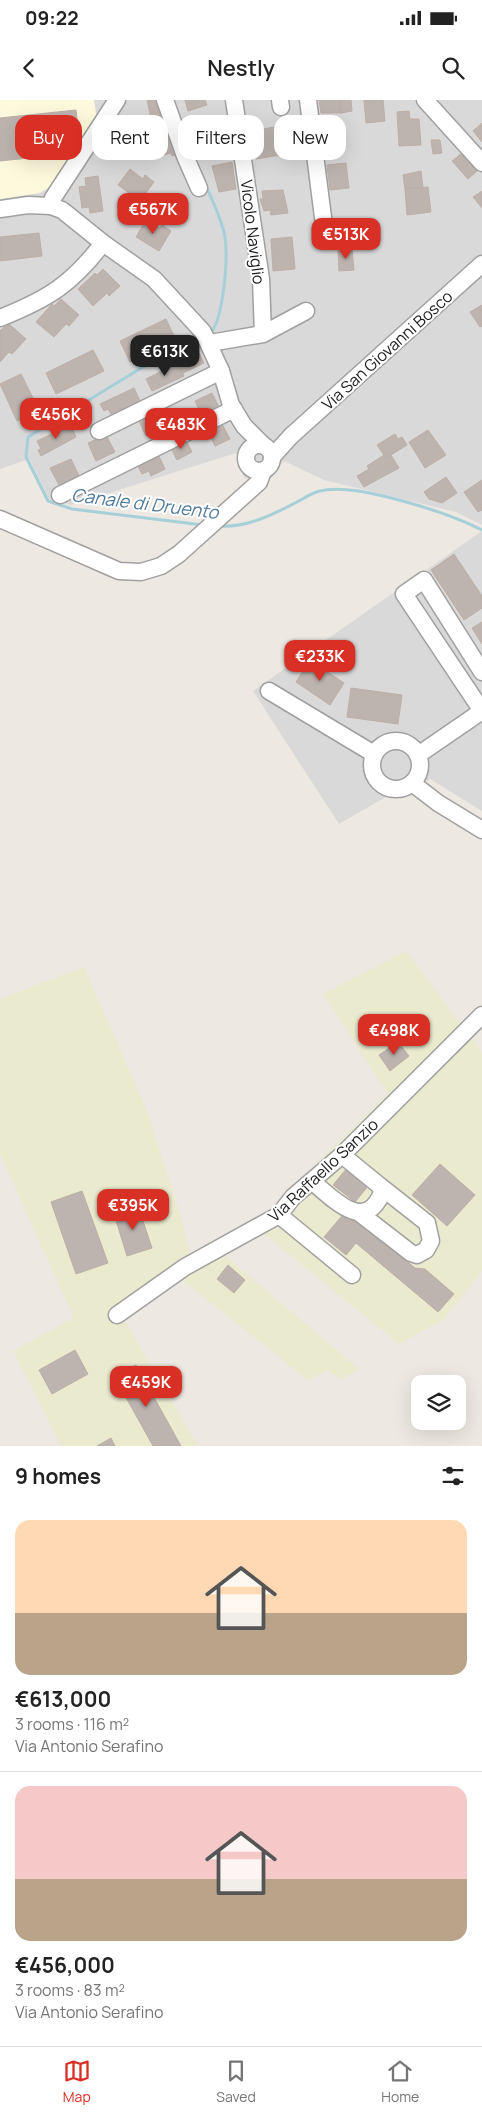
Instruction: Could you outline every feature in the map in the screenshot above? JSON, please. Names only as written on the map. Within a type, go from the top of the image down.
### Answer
[{"type":"street","points":[[51,206],[52,198],[117,100]]},
{"type":"street","points":[[165,100],[185,156],[199,188]]},
{"type":"street","name":"Vicolo Naviglio","points":[[234,100],[262,279],[263,334]]},
{"type":"street","points":[[308,100],[325,233]]},
{"type":"street","points":[[425,100],[482,163]]},
{"type":"street","points":[[0,210],[28,205],[51,206],[62,210],[154,279],[207,339],[221,371],[234,409],[244,426],[267,450],[271,464],[253,464]]},
{"type":"street","points":[[0,318],[58,290],[83,270],[104,243]]},
{"type":"street","name":"Via San Giovanni Bosco","points":[[267,450],[291,436],[482,264]]},
{"type":"street","points":[[207,339],[263,334],[306,310]]},
{"type":"street","points":[[99,431],[221,371]]},
{"type":"street","points":[[60,495],[234,409]]},
{"type":"street","points":[[244,426],[253,464]]},
{"type":"street","points":[[0,519],[119,571],[141,572],[161,566],[179,554],[241,496],[249,479],[253,464],[254,446],[267,450]]},
{"type":"street","points":[[418,755],[482,711],[404,594],[424,580],[482,672]]},
{"type":"street","points":[[269,691],[374,754]]},
{"type":"street","points":[[396,741],[409,745],[418,755],[420,770],[412,783],[404,788],[394,789],[385,787],[373,773],[374,754],[383,744],[396,741]]},
{"type":"street","points":[[412,783],[438,803],[482,830]]},
{"type":"street","name":"Via Raffaello Sanzio","points":[[117,1315],[185,1267],[279,1215],[293,1197],[313,1182],[342,1155],[482,1014]]},
{"type":"street","points":[[313,1182],[333,1199],[358,1212],[411,1253],[418,1255],[426,1250],[431,1236],[427,1223],[342,1155]]},
{"type":"street","points":[[358,1212],[367,1213],[372,1210],[382,1193],[380,1186]]},
{"type":"street","points":[[279,1215],[352,1275]]},
{"type":"shaded area","points":[[0,100],[482,100],[482,525],[456,512],[324,480],[284,461],[257,488],[243,476],[236,453],[71,505],[49,499],[29,459],[0,469]]},
{"type":"shaded area","points":[[0,100],[94,100],[96,115],[92,115],[92,126],[82,141],[82,115],[15,115],[15,160],[69,160],[50,187],[40,193],[0,199]]},
{"type":"shaded area","points":[[482,531],[482,811],[430,779],[414,793],[389,795],[339,824],[253,691]]},
{"type":"green space","points":[[406,951],[462,1026],[470,1033],[482,1053],[482,1271],[443,1320],[399,1344],[262,1232],[223,1254],[359,1369],[342,1380],[327,1370],[309,1381],[181,1279],[125,1321],[198,1446],[61,1446],[13,1351],[74,1318],[0,1154],[0,999],[84,967],[147,1111],[179,1211],[190,1255],[272,1212],[289,1190],[388,1094],[323,994]]},
{"type":"building","points":[[147,100],[163,100],[160,107],[162,115],[150,115]]},
{"type":"building","points":[[185,100],[205,100],[207,105],[188,111]]},
{"type":"building","points":[[319,100],[339,100],[341,113],[321,113]]},
{"type":"building","points":[[339,100],[351,100],[352,111],[341,113]]},
{"type":"building","points":[[364,100],[383,100],[385,121],[366,123]]},
{"type":"building","points":[[76,110],[77,115],[28,115]]},
{"type":"building","points":[[409,111],[410,119],[419,119],[421,145],[399,146],[397,112]]},
{"type":"building","points":[[15,116],[15,159],[0,161],[0,118]]},
{"type":"building","points":[[482,123],[482,142],[473,131]]},
{"type":"building","points":[[274,127],[274,156],[264,158],[264,129]]},
{"type":"building","points":[[174,133],[178,142],[178,150],[174,151],[175,155],[172,156],[171,153],[168,154],[168,135]]},
{"type":"building","points":[[431,140],[440,140],[442,153],[433,154]]},
{"type":"building","points":[[462,153],[477,171],[468,179],[452,161]]},
{"type":"building","points":[[232,162],[236,189],[219,192],[212,166]]},
{"type":"building","points":[[346,163],[349,188],[330,190],[327,165]]},
{"type":"building","points":[[130,169],[143,179],[145,175],[154,182],[140,201],[118,185]]},
{"type":"building","points":[[421,171],[423,188],[405,189],[403,175]]},
{"type":"building","points":[[98,176],[103,211],[90,213],[89,207],[82,208],[79,187],[86,186],[85,178]]},
{"type":"building","points":[[428,187],[431,212],[407,215],[405,189]]},
{"type":"building","points":[[283,190],[288,213],[271,215],[270,210],[264,211],[260,199],[263,199],[262,191]]},
{"type":"building","points":[[482,191],[482,208],[473,197]]},
{"type":"building","points":[[146,220],[160,228],[162,225],[171,231],[159,251],[136,237]]},
{"type":"building","points":[[346,223],[349,244],[331,246],[329,225]]},
{"type":"building","points":[[39,233],[42,256],[0,261],[0,237]]},
{"type":"building","points":[[292,237],[295,269],[273,271],[271,239]]},
{"type":"building","points":[[352,249],[354,270],[339,271],[338,251]]},
{"type":"building","points":[[103,269],[120,286],[109,296],[107,293],[93,306],[78,289],[95,273],[97,275]]},
{"type":"building","points":[[61,299],[79,315],[69,326],[66,324],[54,337],[36,322],[52,304],[54,306]]},
{"type":"building","points":[[482,305],[482,326],[480,327],[470,312]]},
{"type":"building","points":[[166,319],[176,340],[130,362],[120,341]]},
{"type":"building","points":[[8,323],[26,339],[12,354],[9,352],[0,362],[0,331]]},
{"type":"building","points":[[93,350],[104,371],[56,394],[46,373]]},
{"type":"building","points":[[199,353],[204,363],[183,373],[178,363]]},
{"type":"building","points":[[178,363],[184,376],[152,391],[146,379]]},
{"type":"building","points":[[21,374],[39,410],[17,421],[0,384]]},
{"type":"building","points":[[134,388],[140,401],[111,414],[108,409],[104,411],[100,404]]},
{"type":"building","points":[[212,393],[220,409],[203,418],[195,401]]},
{"type":"building","points":[[154,411],[162,428],[146,436],[138,419]]},
{"type":"building","points":[[222,424],[230,439],[215,446],[208,431]]},
{"type":"building","points":[[71,425],[76,437],[41,456],[38,450],[41,449],[37,441]]},
{"type":"building","points":[[428,430],[446,455],[425,468],[409,442]]},
{"type":"building","points":[[395,434],[398,439],[402,437],[407,445],[386,458],[377,445]]},
{"type":"building","points":[[106,435],[115,452],[96,461],[88,443]]},
{"type":"building","points":[[186,440],[192,452],[177,460],[171,448]]},
{"type":"building","points":[[158,454],[165,469],[151,476],[149,471],[142,474],[137,464]]},
{"type":"building","points":[[384,455],[386,458],[391,455],[399,468],[364,487],[357,476],[369,469],[367,466]]},
{"type":"building","points":[[71,459],[80,478],[60,487],[50,468]]},
{"type":"building","points":[[446,477],[457,493],[442,503],[429,499],[424,492]]},
{"type":"building","points":[[482,480],[482,510],[478,512],[464,492]]},
{"type":"building","points":[[454,554],[482,596],[482,608],[464,620],[431,570]]},
{"type":"building","points":[[482,622],[482,644],[472,628]]},
{"type":"building","points":[[310,660],[344,683],[330,705],[296,682]]},
{"type":"building","points":[[351,688],[402,695],[398,724],[347,717]]},
{"type":"building","points":[[398,1042],[409,1056],[390,1071],[379,1055]]},
{"type":"building","points":[[440,1164],[475,1195],[447,1226],[412,1195]]},
{"type":"building","points":[[347,1168],[369,1185],[355,1202],[333,1185]]},
{"type":"building","points":[[82,1191],[108,1263],[76,1274],[51,1202]]},
{"type":"building","points":[[138,1206],[152,1248],[127,1256],[114,1214]]},
{"type":"building","points":[[347,1210],[415,1268],[425,1269],[454,1294],[438,1312],[356,1243],[346,1255],[324,1237]]},
{"type":"building","points":[[228,1265],[245,1280],[234,1293],[217,1279]]},
{"type":"building","points":[[75,1350],[88,1374],[52,1394],[39,1370]]},
{"type":"building","points":[[136,1365],[181,1446],[153,1446],[114,1376]]},
{"type":"building","points":[[111,1438],[115,1446],[97,1446]]},
{"type":"waterway","name":"Canale di Druento","points":[[206,186],[222,224],[226,247],[222,302],[215,326],[210,334]]},
{"type":"waterway","name":"Canale di Druento","points":[[202,342],[143,367],[28,437],[26,457],[48,501],[72,509],[203,525]]},
{"type":"waterway","name":"Canale di Druento","points":[[219,526],[249,523],[277,512],[313,493],[336,489],[378,495],[402,501],[448,515],[482,530]]}]
